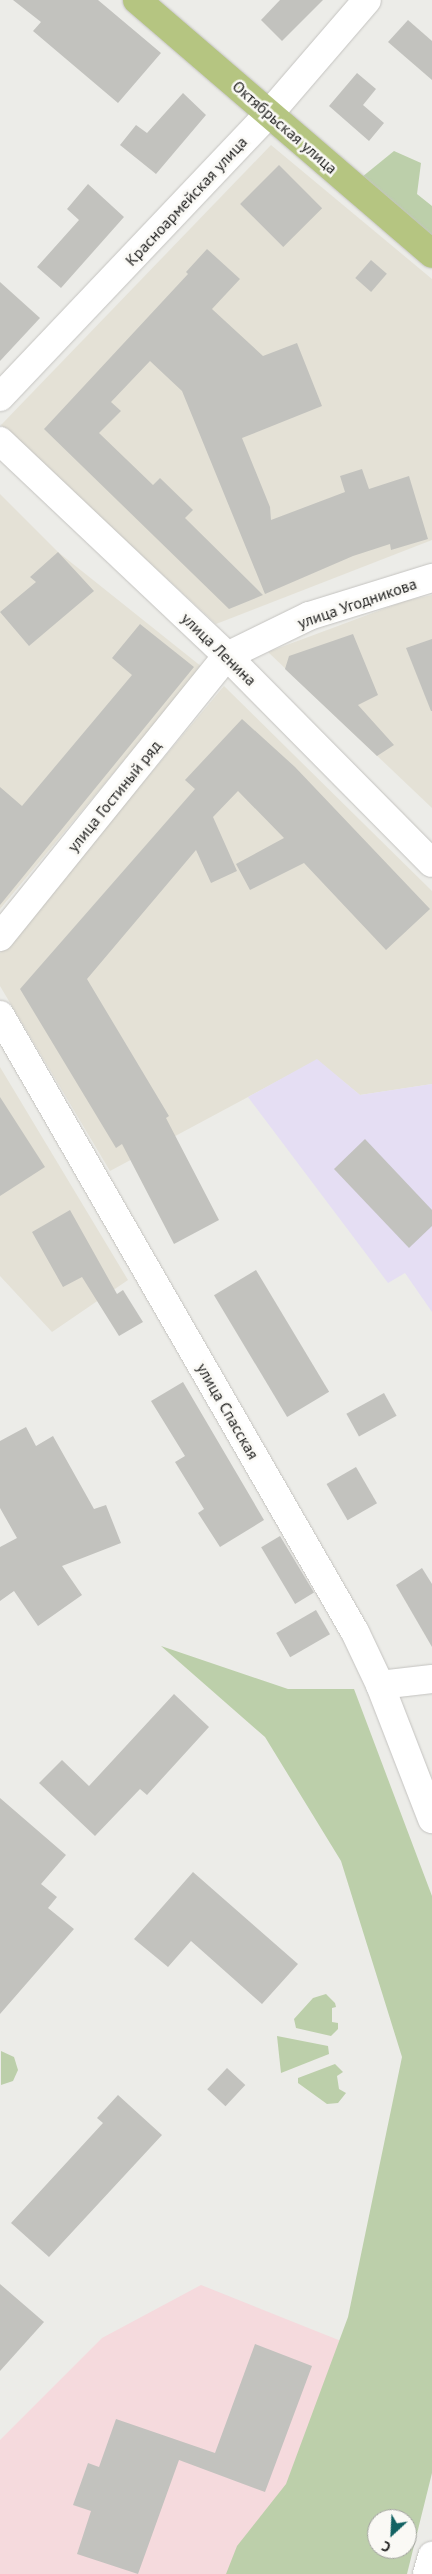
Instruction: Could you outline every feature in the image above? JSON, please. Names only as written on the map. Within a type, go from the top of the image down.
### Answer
[{"type":"main road","name":"Октябрьская улица","points":[[137,0],[432,254]]},
{"type":"street","name":"Красноармейская улица","points":[[0,397],[269,114],[367,0]]},
{"type":"street","name":"улица Ленина","points":[[0,441],[227,656],[432,863]]},
{"type":"street","name":"улица Угодникова","points":[[227,656],[309,616],[432,578]]},
{"type":"street","name":"улица Гостиный ряд","points":[[0,937],[227,656]]},
{"type":"street","name":"улица Спасская","points":[[0,1015],[355,1632],[380,1685],[432,1819]]},
{"type":"street","points":[[380,1685],[432,1679]]},
{"type":"street","points":[[427,2574],[432,2556]]},
{"type":"shaded area","points":[[271,145],[432,279],[432,540],[216,624],[1,425]]},
{"type":"shaded area","points":[[0,494],[58,552],[202,667],[0,909]]},
{"type":"shaded area","points":[[432,595],[432,808],[268,652],[405,601]]},
{"type":"shaded area","points":[[224,686],[432,891],[432,1084],[360,1095],[317,1060],[110,1171],[0,986],[0,953]]},
{"type":"shaded area","points":[[317,1059],[360,1095],[432,1084],[432,1312],[405,1273],[388,1283],[248,1097]]},
{"type":"shaded area","points":[[0,1067],[128,1280],[52,1332],[0,1276]]},
{"type":"shaded area","points":[[201,2285],[351,2345],[269,2574],[0,2574],[0,2440],[102,2338]]},
{"type":"green space","points":[[394,151],[421,163],[417,194],[432,206],[432,237],[362,177]]},
{"type":"green space","points":[[161,1646],[288,1689],[354,1689],[432,1896],[432,2473],[417,2534],[417,2509],[367,2509],[367,2559],[411,2559],[407,2574],[226,2574],[237,2546],[286,2484],[348,2317],[402,2057],[341,1861],[265,1737]]},
{"type":"green space","points":[[326,1994],[335,2003],[336,2007],[332,2008],[332,2022],[338,2023],[338,2029],[331,2036],[296,2028],[294,2019],[313,1998]]},
{"type":"green space","points":[[277,2036],[328,2046],[329,2054],[281,2073]]},
{"type":"green space","points":[[1,2051],[14,2057],[18,2070],[13,2081],[1,2085]]},
{"type":"green space","points":[[335,2064],[343,2072],[337,2076],[339,2089],[346,2093],[338,2103],[327,2104],[298,2083],[298,2078]]},
{"type":"building","points":[[13,0],[98,0],[161,53],[118,103],[33,31],[41,22]]},
{"type":"building","points":[[280,0],[323,0],[282,41],[261,20]]},
{"type":"building","points":[[408,20],[432,41],[432,80],[388,42]]},
{"type":"building","points":[[357,73],[376,89],[363,105],[384,123],[369,141],[329,106]]},
{"type":"building","points":[[183,93],[206,115],[156,174],[120,145],[136,125],[147,133]]},
{"type":"building","points":[[279,165],[322,208],[283,247],[240,204]]},
{"type":"building","points":[[88,184],[124,217],[61,288],[37,267],[79,220],[67,209]]},
{"type":"building","points":[[207,249],[240,279],[212,309],[263,356],[297,343],[322,406],[242,438],[270,507],[271,520],[345,492],[340,476],[362,469],[369,489],[409,476],[428,539],[391,550],[390,544],[353,556],[265,594],[182,391],[150,361],[111,402],[121,411],[99,433],[153,485],[160,478],[193,510],[185,518],[263,595],[229,609],[44,429],[188,274],[186,272]]},
{"type":"building","points":[[371,260],[387,274],[371,292],[355,278]]},
{"type":"building","points":[[0,282],[40,318],[0,361]]},
{"type":"building","points":[[58,552],[94,591],[29,646],[0,612],[36,582],[30,577]]},
{"type":"building","points":[[140,624],[194,667],[0,905],[0,787],[22,806],[132,675],[112,658]]},
{"type":"building","points":[[353,634],[378,695],[358,705],[394,745],[377,756],[285,669],[289,656]]},
{"type":"building","points":[[432,639],[432,711],[431,711],[406,648]]},
{"type":"building","points":[[242,719],[295,767],[430,909],[386,950],[304,863],[250,890],[236,864],[284,838],[238,791],[213,817],[237,871],[211,883],[196,850],[87,979],[169,1116],[166,1118],[219,1220],[174,1244],[122,1144],[116,1148],[20,989],[195,789],[185,780]]},
{"type":"building","points":[[0,1097],[45,1167],[0,1196]]},
{"type":"building","points":[[365,1139],[432,1210],[432,1226],[409,1248],[334,1169]]},
{"type":"building","points":[[70,1210],[117,1294],[123,1290],[143,1322],[119,1336],[82,1277],[63,1287],[32,1232]]},
{"type":"building","points":[[256,1270],[329,1392],[287,1417],[214,1295]]},
{"type":"building","points":[[183,1382],[264,1520],[220,1547],[198,1513],[204,1509],[175,1462],[185,1456],[151,1401]]},
{"type":"building","points":[[384,1393],[397,1416],[359,1437],[346,1414]]},
{"type":"building","points":[[26,1427],[36,1446],[53,1436],[94,1509],[106,1505],[121,1543],[62,1566],[82,1595],[38,1626],[14,1591],[0,1601],[0,1547],[17,1538],[0,1508],[0,1441]]},
{"type":"building","points":[[356,1467],[377,1503],[348,1520],[327,1484]]},
{"type":"building","points":[[280,1536],[314,1593],[295,1604],[261,1547]]},
{"type":"building","points":[[422,1568],[432,1584],[432,1647],[396,1585]]},
{"type":"building","points":[[316,1610],[330,1634],[290,1657],[276,1633]]},
{"type":"building","points":[[174,1694],[209,1727],[147,1795],[140,1789],[95,1836],[39,1783],[62,1760],[89,1786]]},
{"type":"building","points":[[0,1798],[66,1855],[41,1884],[57,1897],[48,1908],[74,1929],[0,2014]]},
{"type":"building","points":[[193,1872],[298,1964],[262,2004],[191,1941],[168,1967],[134,1939]]},
{"type":"building","points":[[227,2068],[245,2085],[226,2106],[207,2089]]},
{"type":"building","points":[[118,2095],[162,2135],[49,2257],[11,2223],[103,2123],[97,2118]]},
{"type":"building","points":[[0,2284],[44,2322],[0,2371]]},
{"type":"building","points":[[255,2344],[312,2366],[265,2492],[179,2460],[138,2574],[77,2554],[91,2511],[73,2505],[88,2463],[99,2467],[116,2419],[215,2453]]}]
